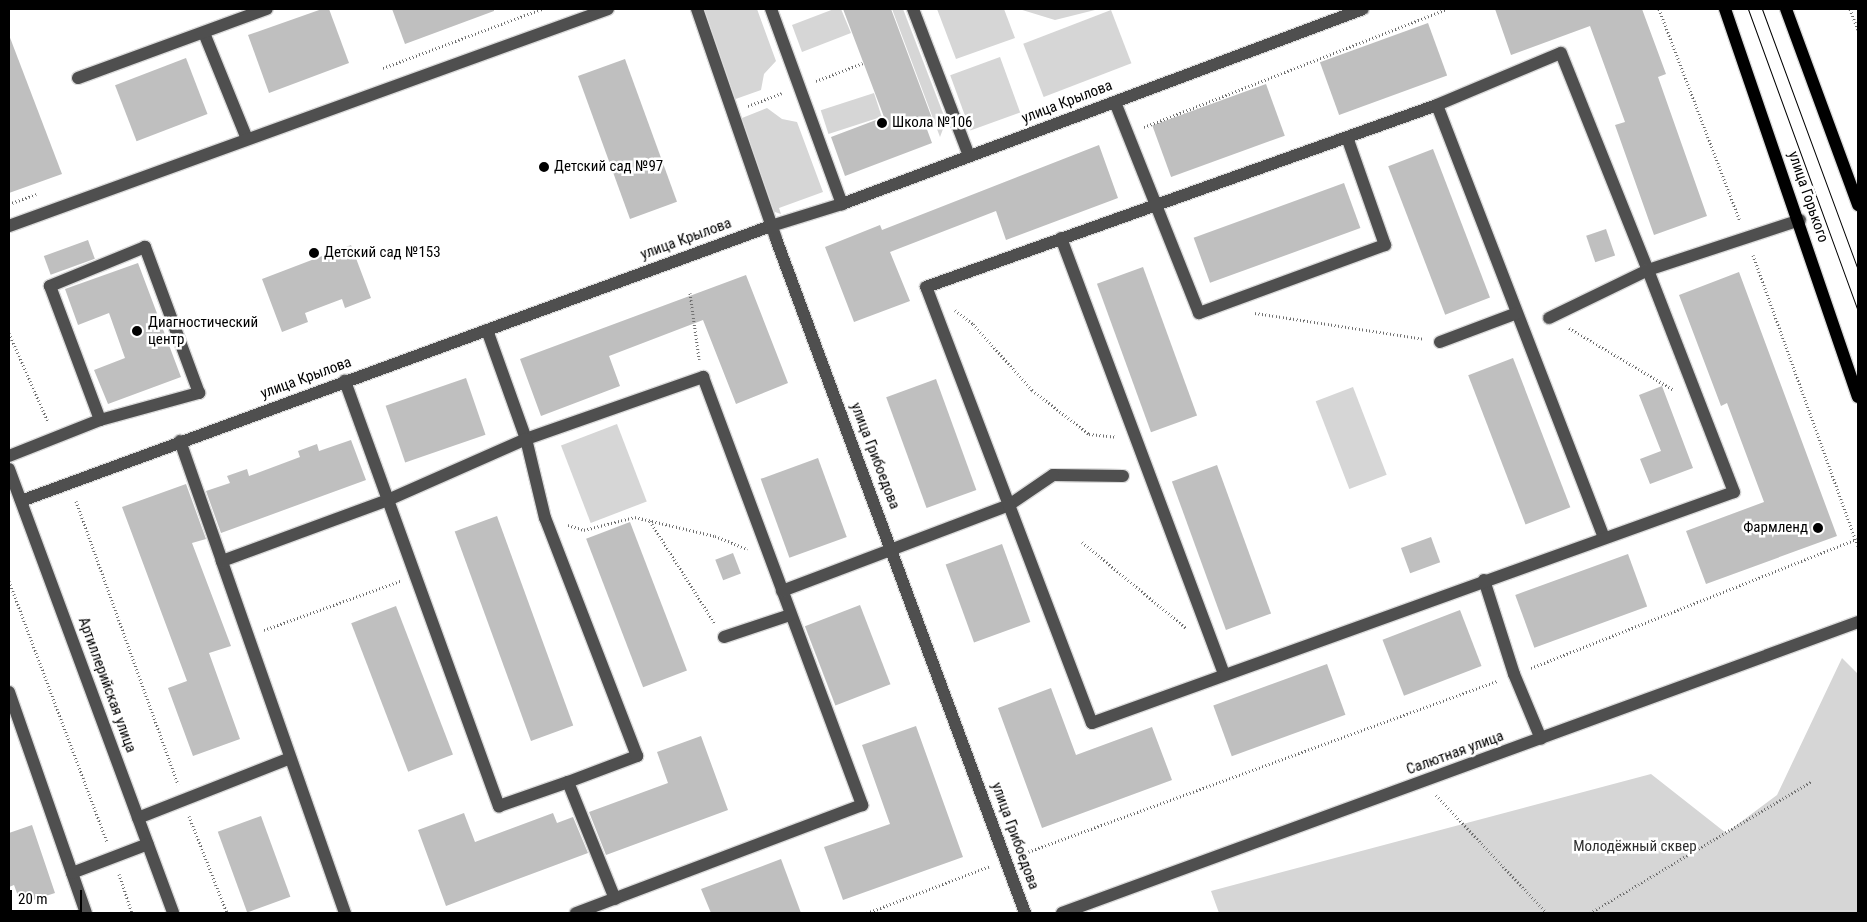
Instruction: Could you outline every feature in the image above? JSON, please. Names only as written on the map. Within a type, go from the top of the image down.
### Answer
[{"type":"main road","name":"улица Горького","points":[[1724,9],[1800,220],[1858,397]]},
{"type":"main road","points":[[1786,9],[1858,206]]},
{"type":"street","points":[[78,78],[268,9]]},
{"type":"street","points":[[9,226],[608,9]]},
{"type":"street","name":"улица Грибоедова","points":[[697,9],[771,226],[1008,859],[1025,913]]},
{"type":"street","points":[[771,9],[842,204]]},
{"type":"street","points":[[913,9],[969,156]]},
{"type":"street","name":"улица Крылова","points":[[21,501],[180,441],[771,226],[842,204],[1363,9]]},
{"type":"street","points":[[204,33],[247,140]]},
{"type":"street","points":[[1561,53],[1734,492],[1484,580],[1092,724],[926,287],[1061,238],[1156,209],[1437,105],[1561,53]]},
{"type":"street","points":[[1114,102],[1199,314],[1385,245],[1347,137]]},
{"type":"street","points":[[1437,105],[1604,537]]},
{"type":"street","points":[[1549,318],[1648,270],[1800,220]]},
{"type":"street","points":[[1061,238],[1224,675]]},
{"type":"street","points":[[9,456],[100,420],[199,393],[145,247],[50,286],[100,420]]},
{"type":"street","points":[[1440,342],[1517,314]]},
{"type":"street","points":[[345,381],[499,806],[568,782],[637,756],[545,518],[526,439],[487,330]]},
{"type":"street","points":[[222,562],[388,500],[526,439],[703,377],[862,805],[576,913]]},
{"type":"street","points":[[180,441],[222,562],[250,635],[290,758],[345,913]]},
{"type":"street","name":"Артиллерийская улица","points":[[9,469],[173,913]]},
{"type":"street","points":[[782,591],[1009,505],[1053,475],[1123,476]]},
{"type":"street","points":[[1484,580],[1514,674],[1541,739]]},
{"type":"street","points":[[724,637],[790,614]]},
{"type":"street","name":"Салютная улица","points":[[1062,913],[1858,622]]},
{"type":"street","points":[[9,692],[86,913]]},
{"type":"street","points":[[138,818],[290,758]]},
{"type":"street","points":[[568,782],[615,899]]},
{"type":"street","points":[[72,873],[148,844]]},
{"type":"path","points":[[1127,133],[1446,9]]},
{"type":"path","points":[[1659,9],[1747,237],[1858,546]]},
{"type":"path","points":[[1850,9],[1858,30]]},
{"type":"path","points":[[846,70],[864,64]]},
{"type":"path","points":[[926,287],[973,324],[1032,390],[1088,434],[1137,440]]},
{"type":"path","points":[[690,293],[703,377]]},
{"type":"path","points":[[1217,307],[1440,342]]},
{"type":"path","points":[[1549,318],[1632,362],[1701,408]]},
{"type":"path","points":[[9,333],[55,438]]},
{"type":"path","points":[[69,482],[183,800],[227,913]]},
{"type":"path","points":[[545,518],[584,530],[635,517],[715,536],[769,558]]},
{"type":"path","points":[[650,521],[724,637]]},
{"type":"path","points":[[867,913],[1008,859],[1514,674],[1856,539]]},
{"type":"path","points":[[1082,542],[1216,653]]},
{"type":"path","points":[[250,635],[415,575]]},
{"type":"path","points":[[9,581],[113,857],[132,913]]},
{"type":"path","points":[[1590,913],[1812,780]]},
{"type":"path","points":[[1424,782],[1547,913]]},
{"type":"green space","points":[[699,9],[757,9],[776,61],[764,74],[761,90],[730,101]]},
{"type":"green space","points":[[834,9],[841,9],[851,33],[802,52],[792,25]]},
{"type":"green space","points":[[892,9],[903,9],[946,121],[940,137]]},
{"type":"green space","points":[[937,9],[1004,9],[1015,38],[956,59]]},
{"type":"green space","points":[[1019,9],[1099,9],[1055,20]]},
{"type":"green space","points":[[1111,10],[1131,63],[1044,97],[1023,44]]},
{"type":"green space","points":[[1000,57],[1020,112],[970,131],[950,75]]},
{"type":"green space","points":[[874,93],[882,117],[828,134],[821,110]]},
{"type":"green space","points":[[767,108],[782,119],[797,122],[823,192],[779,208],[781,214],[769,210],[737,120]]},
{"type":"green space","points":[[1353,387],[1387,475],[1349,489],[1316,401]]},
{"type":"green space","points":[[617,424],[647,501],[591,523],[561,446]]},
{"type":"green space","name":"Молодёжный сквер","points":[[1842,658],[1858,674],[1858,913],[1219,913],[1211,891],[1651,774],[1726,833],[1777,795]]},
{"type":"building","points":[[322,9],[329,9],[349,63],[269,93],[248,35]]},
{"type":"building","points":[[392,9],[494,9],[494,11],[405,44]]},
{"type":"building","points":[[843,9],[891,9],[933,121],[925,124],[932,143],[845,176],[831,137],[884,117]]},
{"type":"building","points":[[1495,9],[1642,9],[1666,74],[1658,77],[1707,216],[1654,235],[1615,125],[1625,122],[1590,26],[1511,55]]},
{"type":"building","points":[[1428,23],[1447,76],[1339,115],[1320,62]]},
{"type":"building","points":[[9,35],[62,174],[9,193]]},
{"type":"building","points":[[186,58],[208,114],[137,141],[115,85]]},
{"type":"building","points":[[625,59],[677,202],[630,219],[578,76]]},
{"type":"building","points":[[1266,84],[1285,136],[1171,177],[1152,125]]},
{"type":"building","points":[[1099,145],[1118,198],[1006,240],[996,211],[890,252],[910,301],[854,322],[825,247],[880,225],[882,230]]},
{"type":"building","points":[[1433,149],[1490,297],[1445,315],[1388,166]]},
{"type":"building","points":[[1344,183],[1360,228],[1210,283],[1194,238]]},
{"type":"building","points":[[1606,229],[1615,255],[1595,262],[1586,236]]},
{"type":"building","points":[[88,240],[95,259],[51,275],[44,256]]},
{"type":"building","points":[[351,245],[371,298],[345,308],[342,299],[305,313],[308,322],[282,332],[262,279]]},
{"type":"building","points":[[138,263],[181,377],[108,404],[94,370],[125,358],[109,313],[78,325],[65,289]]},
{"type":"building","points":[[1143,267],[1197,415],[1151,432],[1097,284]]},
{"type":"building","points":[[1739,272],[1837,536],[1706,584],[1686,531],[1764,502],[1727,403],[1721,406],[1679,295]]},
{"type":"building","points":[[746,275],[788,383],[736,404],[703,320],[609,356],[620,386],[541,416],[520,359]]},
{"type":"building","points":[[1513,358],[1570,507],[1526,525],[1468,375]]},
{"type":"building","points":[[466,378],[486,435],[405,462],[386,406]]},
{"type":"building","points":[[936,379],[976,490],[927,508],[886,397]]},
{"type":"building","points":[[1662,386],[1693,468],[1650,484],[1640,459],[1661,451],[1639,395]]},
{"type":"building","points":[[351,440],[366,480],[221,533],[206,491],[230,483],[227,476],[247,469],[249,476],[300,457],[298,451],[317,444],[319,451]]},
{"type":"building","points":[[818,458],[847,537],[789,558],[761,479]]},
{"type":"building","points":[[1217,465],[1271,613],[1226,630],[1172,481]]},
{"type":"building","points":[[186,484],[206,539],[192,543],[231,646],[209,653],[240,739],[193,756],[168,688],[187,681],[122,507]]},
{"type":"building","points":[[497,516],[573,726],[531,741],[455,531]]},
{"type":"building","points":[[630,522],[687,670],[643,687],[586,539]]},
{"type":"building","points":[[1431,537],[1440,562],[1410,573],[1401,548]]},
{"type":"building","points":[[1002,544],[1030,622],[974,643],[946,565]]},
{"type":"building","points":[[733,553],[741,574],[723,580],[715,560]]},
{"type":"building","points":[[1628,554],[1647,607],[1534,648],[1515,595]]},
{"type":"building","points":[[860,605],[890,684],[835,705],[805,626]]},
{"type":"building","points":[[396,606],[453,754],[408,772],[351,623]]},
{"type":"building","points":[[1460,610],[1482,666],[1404,696],[1383,640]]},
{"type":"building","points":[[1327,664],[1345,715],[1232,756],[1213,705]]},
{"type":"building","points":[[1051,688],[1076,755],[1152,727],[1172,780],[1042,828],[998,708]]},
{"type":"building","points":[[916,726],[963,857],[843,900],[824,847],[890,824],[862,745]]},
{"type":"building","points":[[701,736],[728,810],[606,855],[589,812],[668,783],[657,752]]},
{"type":"building","points":[[464,813],[475,842],[553,813],[557,823],[573,817],[588,853],[446,906],[418,830]]},
{"type":"building","points":[[261,816],[290,897],[247,913],[218,832]]},
{"type":"building","points":[[32,825],[55,893],[21,904],[14,885],[9,887],[9,833]]},
{"type":"building","points":[[781,859],[801,913],[711,913],[701,889]]},
{"type":"tram line","points":[[1748,9],[1858,311]]},
{"type":"tram line","points":[[1762,9],[1858,270]]},
{"type":"place","name":"Школа №106","points":[[882,123]]},
{"type":"place","name":"Детский сад №97","points":[[544,167]]},
{"type":"place","name":"Детский сад №153","points":[[314,253]]},
{"type":"place","name":"Диагностический центр","points":[[137,331]]},
{"type":"place","name":"Фармленд","points":[[1818,528]]}]
